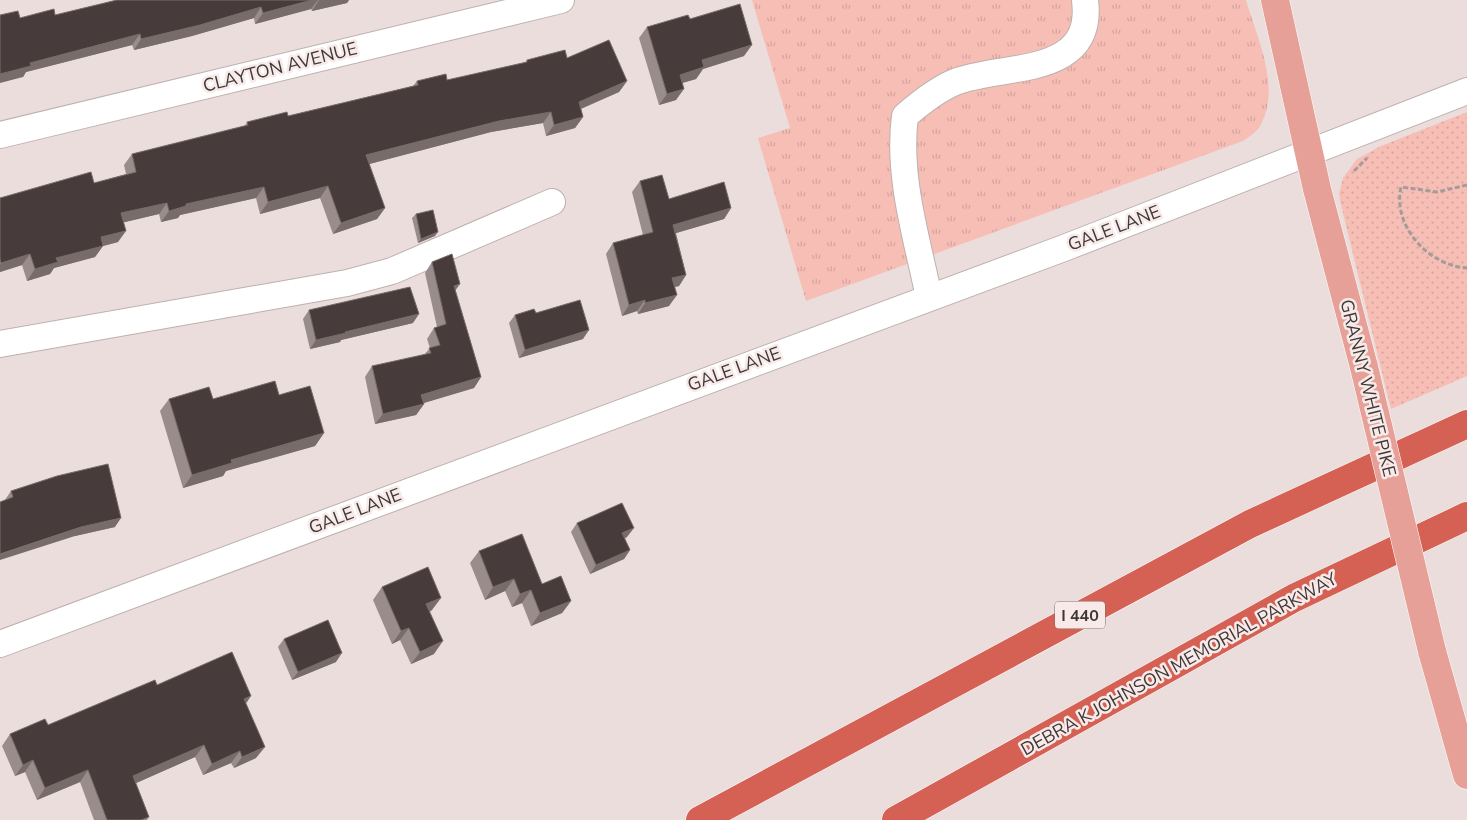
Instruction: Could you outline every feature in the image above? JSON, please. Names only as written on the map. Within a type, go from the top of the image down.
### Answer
[{"type":"highway","name":"I 440","points":[[700,820],[1250,524],[1467,424]]},
{"type":"highway","name":"DEBRA K JOHNSON MEMORIAL PARKWAY","points":[[896,820],[1294,598],[1467,516]]},
{"type":"main road","name":"GRANNY WHITE PIKE","points":[[1275,0],[1317,189],[1364,367],[1432,651],[1467,775]]},
{"type":"street","name":"CLAYTON AVENUE","points":[[0,135],[560,0]]},
{"type":"street","points":[[929,297],[906,186],[902,140],[905,116],[922,101],[956,82],[1045,63],[1068,52],[1080,36],[1088,18],[1085,0]]},
{"type":"street","name":"GALE LANE","points":[[0,644],[1064,248],[1467,91]]},
{"type":"street","points":[[0,344],[347,283],[392,271],[552,202]]},
{"type":"path","points":[[1467,186],[1437,192],[1401,187],[1399,200],[1403,218],[1416,241],[1436,258],[1447,264],[1467,268]]},
{"type":"green space","points":[[752,0],[1246,0],[1261,47],[1268,79],[1269,96],[1266,111],[1259,128],[1243,141],[806,301],[758,138],[790,128]]},
{"type":"green space","points":[[1467,112],[1467,376],[1391,409],[1341,205],[1339,194],[1343,178],[1357,159],[1381,146]]},
{"type":"building","points":[[117,0],[312,0],[263,13],[261,7],[200,25],[141,39],[140,34],[30,63],[31,66],[0,74],[0,15],[18,11],[20,18],[54,9],[55,15]]},
{"type":"building","points":[[740,4],[752,45],[702,60],[704,67],[680,75],[684,89],[667,94],[647,27],[688,15],[690,19]]},
{"type":"building","points":[[609,40],[627,81],[579,102],[583,117],[554,125],[551,112],[499,121],[366,155],[385,208],[341,223],[328,186],[268,202],[264,187],[186,204],[186,206],[169,211],[167,203],[121,213],[126,231],[101,237],[103,246],[56,258],[58,262],[35,269],[30,254],[1,263],[0,198],[91,172],[94,183],[136,172],[132,154],[248,125],[247,122],[287,112],[288,116],[418,85],[417,81],[446,74],[447,80],[527,62],[527,60],[565,50],[567,58]]},
{"type":"building","points":[[662,175],[669,199],[724,182],[731,208],[673,225],[686,275],[672,278],[677,295],[645,303],[645,300],[629,305],[613,243],[653,232],[640,181]]},
{"type":"building","points":[[433,210],[438,232],[421,239],[416,214]]},
{"type":"building","points":[[452,254],[460,284],[454,286],[481,377],[421,395],[424,404],[383,414],[372,366],[431,353],[429,348],[440,345],[434,328],[446,324],[432,262]]},
{"type":"building","points":[[410,287],[419,314],[316,340],[309,310]]},
{"type":"building","points":[[580,300],[589,330],[525,350],[515,315],[534,309],[536,313]]},
{"type":"building","points":[[275,381],[279,395],[310,386],[324,433],[231,460],[232,463],[192,475],[169,399],[209,387],[213,399]]},
{"type":"building","points":[[108,464],[121,518],[81,527],[0,554],[0,502],[13,497],[11,491],[57,476]]},
{"type":"building","points":[[622,503],[634,528],[622,533],[630,550],[596,565],[577,523]]},
{"type":"building","points":[[522,534],[542,584],[561,576],[571,601],[540,613],[531,590],[520,594],[514,579],[493,587],[479,551]]},
{"type":"building","points":[[428,567],[441,598],[426,604],[443,641],[420,652],[409,628],[401,631],[382,587]]},
{"type":"building","points":[[328,620],[342,653],[298,672],[284,639]]},
{"type":"building","points":[[232,652],[251,696],[244,699],[265,747],[242,757],[240,751],[212,764],[204,745],[133,776],[149,817],[141,820],[107,820],[88,770],[45,788],[33,760],[23,765],[10,734],[45,719],[48,725],[155,680],[157,685]]}]
